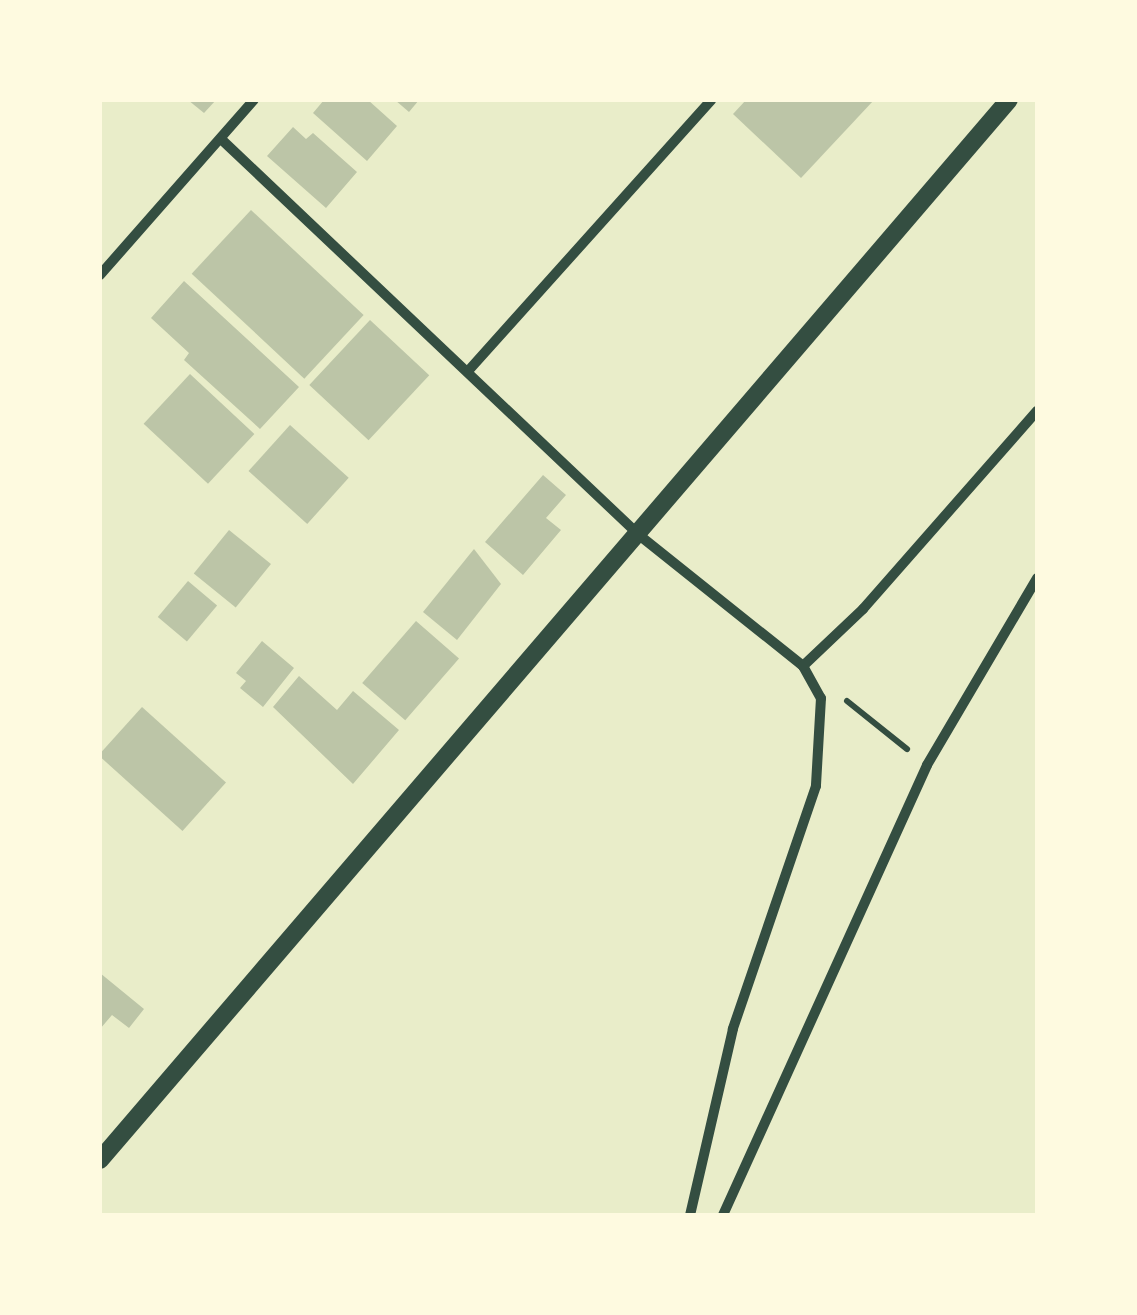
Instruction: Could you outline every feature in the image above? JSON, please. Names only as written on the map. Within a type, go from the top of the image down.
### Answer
[{"type":"street","points":[[100,275],[254,100]]},
{"type":"street","points":[[469,370],[711,100]]},
{"type":"street","points":[[100,1160],[1009,100]]},
{"type":"street","points":[[222,139],[639,535],[802,666],[821,698],[816,786],[733,1030],[690,1215]]},
{"type":"street","points":[[802,666],[863,609],[1037,411]]},
{"type":"street","points":[[723,1215],[927,765],[1037,578]]},
{"type":"path","points":[[802,666],[927,765]]},
{"type":"building","points":[[188,100],[216,100],[204,113]]},
{"type":"building","points":[[324,100],[368,100],[397,126],[367,161],[313,113]]},
{"type":"building","points":[[395,100],[419,100],[409,112]]},
{"type":"building","points":[[746,100],[874,100],[801,178],[733,114]]},
{"type":"building","points":[[293,127],[306,139],[313,133],[357,172],[326,208],[267,156]]},
{"type":"building","points":[[251,210],[364,315],[304,379],[192,274]]},
{"type":"building","points":[[184,281],[299,387],[260,429],[184,360],[189,353],[151,318]]},
{"type":"building","points":[[370,320],[429,375],[369,440],[309,385]]},
{"type":"building","points":[[190,374],[254,434],[208,484],[144,424]]},
{"type":"building","points":[[290,425],[349,478],[307,524],[249,471]]},
{"type":"building","points":[[543,475],[566,495],[546,518],[561,530],[523,575],[485,542]]},
{"type":"building","points":[[229,530],[271,564],[236,608],[194,574]]},
{"type":"building","points":[[474,549],[501,584],[457,640],[423,612]]},
{"type":"building","points":[[188,581],[217,605],[187,641],[158,617]]},
{"type":"building","points":[[416,621],[459,658],[405,720],[362,683]]},
{"type":"building","points":[[262,641],[294,668],[263,707],[240,688],[246,681],[236,673]]},
{"type":"building","points":[[299,676],[337,710],[353,691],[399,730],[353,784],[273,707]]},
{"type":"building","points":[[142,707],[226,783],[182,831],[100,757]]},
{"type":"building","points":[[100,973],[144,1009],[129,1028],[112,1015],[100,1029]]}]
